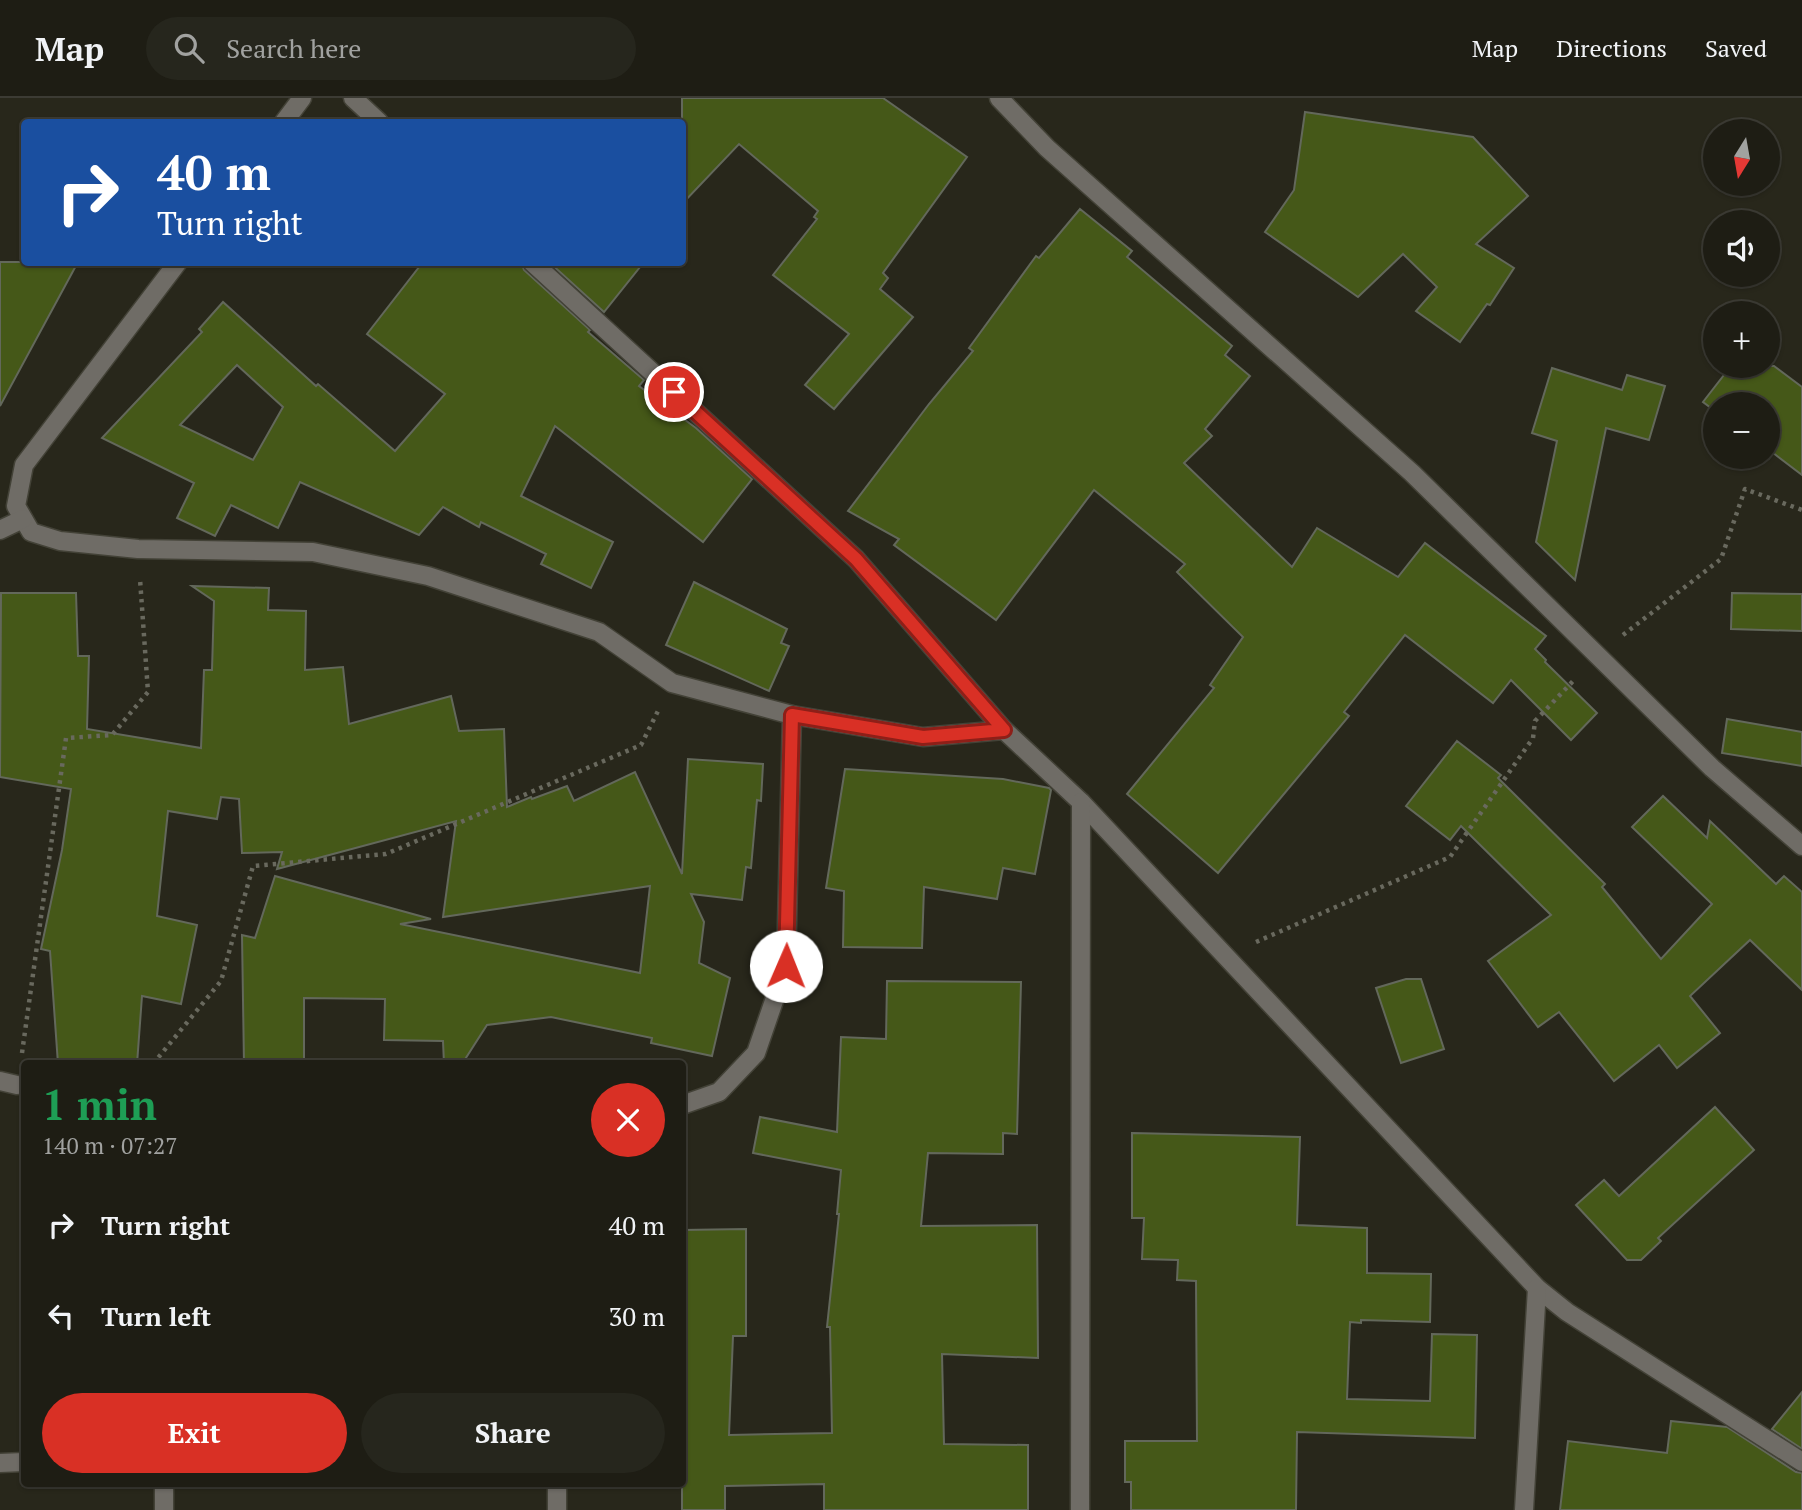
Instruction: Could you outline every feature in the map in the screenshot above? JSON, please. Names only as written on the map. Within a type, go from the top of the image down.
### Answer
[{"type":"street","points":[[286,119],[302,98]]},
{"type":"street","points":[[353,98],[376,119]]},
{"type":"street","points":[[999,98],[1047,148],[1412,473],[1712,768],[1802,846]]},
{"type":"street","points":[[175,266],[24,465],[16,506],[30,532],[60,541],[138,549],[313,552],[428,576],[599,632],[672,683],[792,715],[923,737],[1004,730]]},
{"type":"street","points":[[536,266],[856,559],[1004,730],[1081,802],[1537,1288],[1567,1312],[1802,1462]]},
{"type":"street","points":[[0,530],[23,519]]},
{"type":"street","points":[[686,1104],[719,1092],[756,1053],[786,966],[792,715]]},
{"type":"street","points":[[1080,1510],[1081,802]]},
{"type":"street","points":[[1524,1510],[1537,1288]]},
{"type":"street","points":[[0,1463],[21,1462]]},
{"type":"street","points":[[164,1487],[164,1510]]},
{"type":"street","points":[[557,1487],[557,1510]]},
{"type":"path","points":[[1224,956],[1450,857],[1533,738],[1535,720],[1597,655],[1721,559],[1745,489],[1802,510]]},
{"type":"path","points":[[9,1083],[66,738],[112,735],[148,692],[138,549]]},
{"type":"path","points":[[156,1060],[221,981],[253,866],[386,854],[629,750],[641,744],[672,683]]},
{"type":"building","points":[[682,98],[883,98],[967,157],[883,273],[888,278],[880,289],[913,317],[834,409],[805,385],[849,334],[773,275],[817,219],[814,217],[818,211],[739,144],[686,200],[686,119],[682,119]]},
{"type":"building","points":[[1305,112],[1473,137],[1528,196],[1476,244],[1514,268],[1490,305],[1487,304],[1460,342],[1416,311],[1437,287],[1403,254],[1358,297],[1265,232],[1294,190]]},
{"type":"building","points":[[1080,209],[1132,251],[1127,257],[1232,346],[1225,355],[1250,376],[1205,429],[1212,436],[1184,463],[1292,567],[1317,528],[1398,577],[1425,543],[1546,636],[1535,649],[1597,713],[1571,740],[1511,680],[1493,703],[1405,635],[1344,712],[1349,716],[1218,873],[1127,794],[1214,688],[1210,685],[1243,637],[1177,572],[1185,564],[1094,490],[996,620],[894,545],[899,539],[848,511],[973,351],[969,348],[1036,256],[1039,258]]},
{"type":"building","points":[[0,262],[21,262],[21,266],[76,266],[0,406]]},
{"type":"building","points":[[420,266],[522,266],[590,330],[588,332],[644,380],[639,386],[696,428],[752,479],[703,542],[555,426],[521,496],[613,542],[591,588],[541,564],[546,554],[481,522],[479,527],[443,507],[419,535],[300,482],[278,528],[231,505],[215,536],[177,518],[194,483],[102,438],[202,332],[199,329],[223,302],[316,386],[318,384],[395,451],[445,394],[367,334]],"holes":[[[237,365],[283,407],[253,460],[180,425]]]},
{"type":"building","points":[[553,266],[641,266],[604,312]]},
{"type":"building","points":[[1552,368],[1622,390],[1627,375],[1665,386],[1649,440],[1606,428],[1575,580],[1536,542],[1557,441],[1532,433]]},
{"type":"building","points":[[1780,370],[1802,387],[1802,475],[1780,458],[1780,392],[1711,392],[1722,378],[1780,378]]},
{"type":"building","points":[[694,582],[787,629],[781,643],[789,646],[769,691],[666,645]]},
{"type":"building","points":[[192,586],[269,588],[268,610],[306,611],[305,670],[343,667],[349,724],[451,696],[459,731],[504,729],[507,807],[567,786],[574,801],[635,772],[682,874],[688,759],[763,764],[761,801],[757,800],[751,868],[746,867],[742,900],[691,894],[704,922],[699,963],[730,978],[712,1056],[651,1043],[652,1038],[551,1017],[487,1025],[465,1060],[444,1060],[443,1041],[384,1040],[385,999],[304,998],[304,1060],[244,1060],[242,935],[255,938],[275,876],[431,919],[400,924],[640,973],[650,886],[443,917],[456,821],[277,869],[282,852],[242,853],[239,799],[221,797],[217,819],[168,811],[157,916],[197,925],[181,1004],[142,996],[137,1060],[58,1060],[50,951],[41,949],[62,850],[71,789],[0,777],[1,593],[76,593],[78,656],[89,656],[87,729],[201,748],[204,670],[212,670],[214,601]]},
{"type":"building","points":[[1732,593],[1802,594],[1802,631],[1731,629]]},
{"type":"building","points":[[1727,719],[1802,732],[1802,766],[1722,753]]},
{"type":"building","points":[[1457,741],[1501,775],[1498,778],[1605,884],[1602,887],[1661,959],[1712,904],[1632,827],[1663,796],[1707,838],[1710,821],[1776,884],[1784,876],[1802,892],[1802,990],[1750,940],[1690,996],[1720,1033],[1677,1068],[1659,1045],[1614,1081],[1559,1012],[1538,1027],[1488,961],[1551,915],[1461,826],[1450,840],[1406,806]]},
{"type":"building","points":[[845,769],[1003,779],[1049,788],[1051,790],[1035,874],[1003,868],[997,899],[924,887],[922,948],[843,947],[844,891],[826,888]]},
{"type":"building","points":[[1406,979],[1421,979],[1444,1049],[1401,1063],[1376,988]]},
{"type":"building","points":[[887,981],[1021,982],[1017,1134],[1003,1133],[1003,1154],[928,1153],[921,1226],[1037,1225],[1038,1358],[942,1354],[944,1444],[1028,1445],[1028,1510],[824,1510],[824,1484],[725,1486],[725,1510],[682,1510],[682,1487],[686,1487],[686,1230],[746,1229],[746,1336],[733,1336],[729,1435],[832,1433],[830,1327],[827,1327],[841,1170],[753,1153],[760,1117],[837,1132],[841,1037],[886,1039]]},
{"type":"building","points":[[1715,1107],[1754,1150],[1658,1238],[1661,1241],[1641,1260],[1627,1260],[1576,1205],[1604,1180],[1619,1196]]},
{"type":"building","points":[[1132,1133],[1300,1137],[1297,1225],[1367,1228],[1367,1273],[1431,1274],[1430,1322],[1350,1322],[1347,1399],[1430,1401],[1432,1334],[1477,1335],[1475,1438],[1297,1432],[1296,1510],[1131,1510],[1131,1482],[1125,1482],[1125,1441],[1197,1441],[1196,1281],[1177,1280],[1178,1260],[1142,1259],[1144,1218],[1132,1218]]},
{"type":"building","points":[[1802,1392],[1802,1449],[1772,1429]]},
{"type":"building","points":[[1671,1421],[1727,1427],[1796,1472],[1802,1473],[1802,1510],[1560,1510],[1568,1441],[1667,1453]]},
{"type":"route","points":[[674,392],[856,559],[1004,730],[923,737],[792,715],[786,966]]}]
